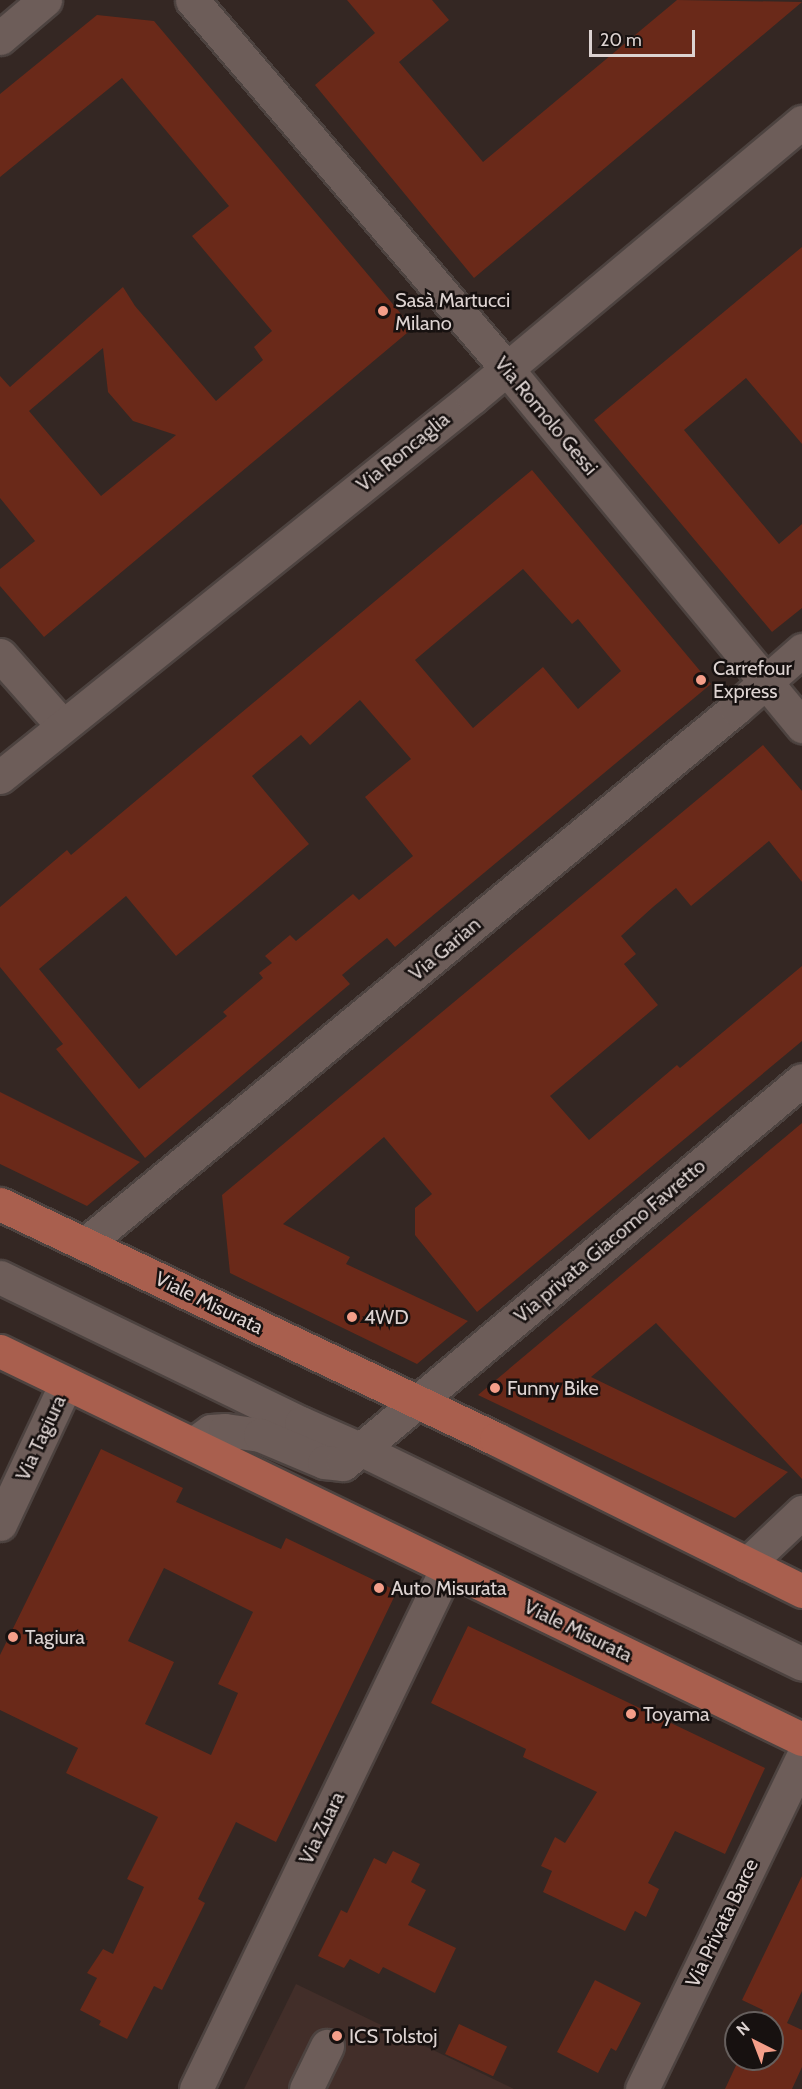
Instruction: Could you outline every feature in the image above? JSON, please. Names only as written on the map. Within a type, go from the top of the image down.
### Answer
[{"type":"main road","name":"Viale Misurata","points":[[0,1204],[418,1403],[802,1591]]},
{"type":"main road","name":"Viale Misurata","points":[[0,1351],[802,1739]]},
{"type":"street","points":[[0,38],[45,0]]},
{"type":"street","name":"Via Romolo Gessi","points":[[192,0],[506,368],[802,726]]},
{"type":"street","name":"Via Roncaglia","points":[[0,777],[506,368],[802,123]]},
{"type":"street","name":"Via Garian","points":[[85,1244],[727,716],[802,650]]},
{"type":"street","points":[[0,655],[62,725]]},
{"type":"street","name":"Via privata Giacomo Favretto","points":[[418,1403],[802,1080]]},
{"type":"street","points":[[0,1277],[802,1664]]},
{"type":"street","name":"Via Tagiura","points":[[0,1524],[66,1384]]},
{"type":"street","points":[[193,1444],[211,1431],[225,1430],[260,1435],[324,1462],[343,1464],[418,1403]]},
{"type":"street","points":[[747,1564],[802,1512]]},
{"type":"street","name":"Via Zuara","points":[[196,2089],[447,1568]]},
{"type":"street","name":"Via Privata Barce","points":[[642,2089],[802,1758]]},
{"type":"street","points":[[306,2089],[327,2046]]},
{"type":"shaded area","name":"ICS Tolstoj","points":[[296,1984],[514,2089],[244,2089]]},
{"type":"building","points":[[347,0],[432,0],[449,20],[399,62],[483,162],[677,0],[802,2],[474,278],[315,85],[375,33]]},
{"type":"building","points":[[97,15],[154,21],[413,328],[44,637],[0,586],[0,569],[35,541],[0,498],[0,376],[10,387],[123,287],[135,306],[216,401],[263,360],[254,347],[272,331],[192,236],[229,206],[122,78],[0,177],[0,94]],"holes":[[[103,348],[108,392],[133,421],[176,435],[101,496],[29,411]]]},
{"type":"building","points":[[802,247],[802,444],[746,378],[684,430],[779,544],[802,524],[802,608],[772,632],[594,420]]},
{"type":"building","points":[[532,470],[711,684],[395,947],[387,938],[342,975],[350,984],[145,1158],[56,1049],[63,1044],[0,967],[0,907],[67,850],[71,855]],"holes":[[[523,569],[572,624],[578,619],[621,671],[578,709],[543,667],[473,728],[415,660]],[[360,700],[411,759],[365,797],[413,856],[359,900],[353,894],[296,941],[290,935],[265,956],[272,963],[259,973],[263,978],[223,1012],[227,1016],[139,1089],[39,969],[126,896],[176,956],[241,902],[309,844],[252,776],[301,735],[310,745]]]},
{"type":"building","points":[[763,745],[802,791],[802,882],[769,841],[691,906],[676,888],[653,907],[621,936],[636,954],[624,964],[658,1005],[550,1096],[589,1140],[677,1065],[680,1068],[802,966],[802,1041],[477,1312],[415,1235],[415,1208],[432,1194],[384,1137],[283,1224],[350,1257],[346,1264],[468,1321],[417,1364],[230,1273],[222,1195]]},
{"type":"building","points":[[0,1092],[140,1162],[87,1206],[0,1164]]},
{"type":"building","points":[[802,1123],[802,1479],[656,1323],[591,1377],[788,1472],[735,1518],[478,1395]]},
{"type":"building","points":[[101,1449],[183,1488],[176,1502],[281,1549],[286,1538],[397,1591],[276,1842],[236,1822],[198,1899],[205,1903],[162,1990],[154,1986],[127,2039],[99,2025],[101,2021],[80,2010],[97,1978],[87,1973],[103,1949],[113,1954],[144,1887],[127,1879],[158,1817],[66,1773],[78,1748],[0,1710],[0,1655]],"holes":[[[164,1568],[253,1612],[218,1684],[238,1693],[211,1755],[145,1724],[174,1662],[128,1641]]]},
{"type":"building","points":[[468,1626],[765,1768],[725,1854],[675,1831],[648,1883],[659,1889],[646,1917],[635,1911],[625,1931],[543,1892],[552,1871],[541,1866],[555,1837],[565,1843],[597,1792],[523,1757],[526,1749],[431,1703]]},
{"type":"building","points":[[393,1851],[420,1864],[411,1882],[426,1890],[408,1925],[456,1948],[435,1993],[383,1967],[379,1974],[350,1959],[344,1968],[318,1956],[341,1910],[347,1913],[374,1858],[386,1864]]},
{"type":"building","points":[[802,1876],[802,1991],[787,2023],[802,2030],[802,2067],[792,2089],[725,2089],[733,2071],[784,2071],[784,2011],[763,2011],[742,2000]]},
{"type":"building","points":[[595,1980],[641,2003],[616,2051],[611,2048],[598,2073],[557,2052]]},
{"type":"building","points":[[459,2024],[507,2046],[493,2076],[445,2054]]},
{"type":"place","name":"Sasà Martucci Milano","points":[[383,311]]},
{"type":"place","name":"Carrefour Express","points":[[701,680]]},
{"type":"place","name":"4WD","points":[[352,1317]]},
{"type":"place","name":"Funny Bike","points":[[495,1388]]},
{"type":"place","name":"Auto Misurata","points":[[379,1588]]},
{"type":"place","name":"Tagiura","points":[[13,1637]]},
{"type":"place","name":"Toyama","points":[[631,1714]]},
{"type":"place","name":"ICS Tolstoj","points":[[337,2036]]}]
